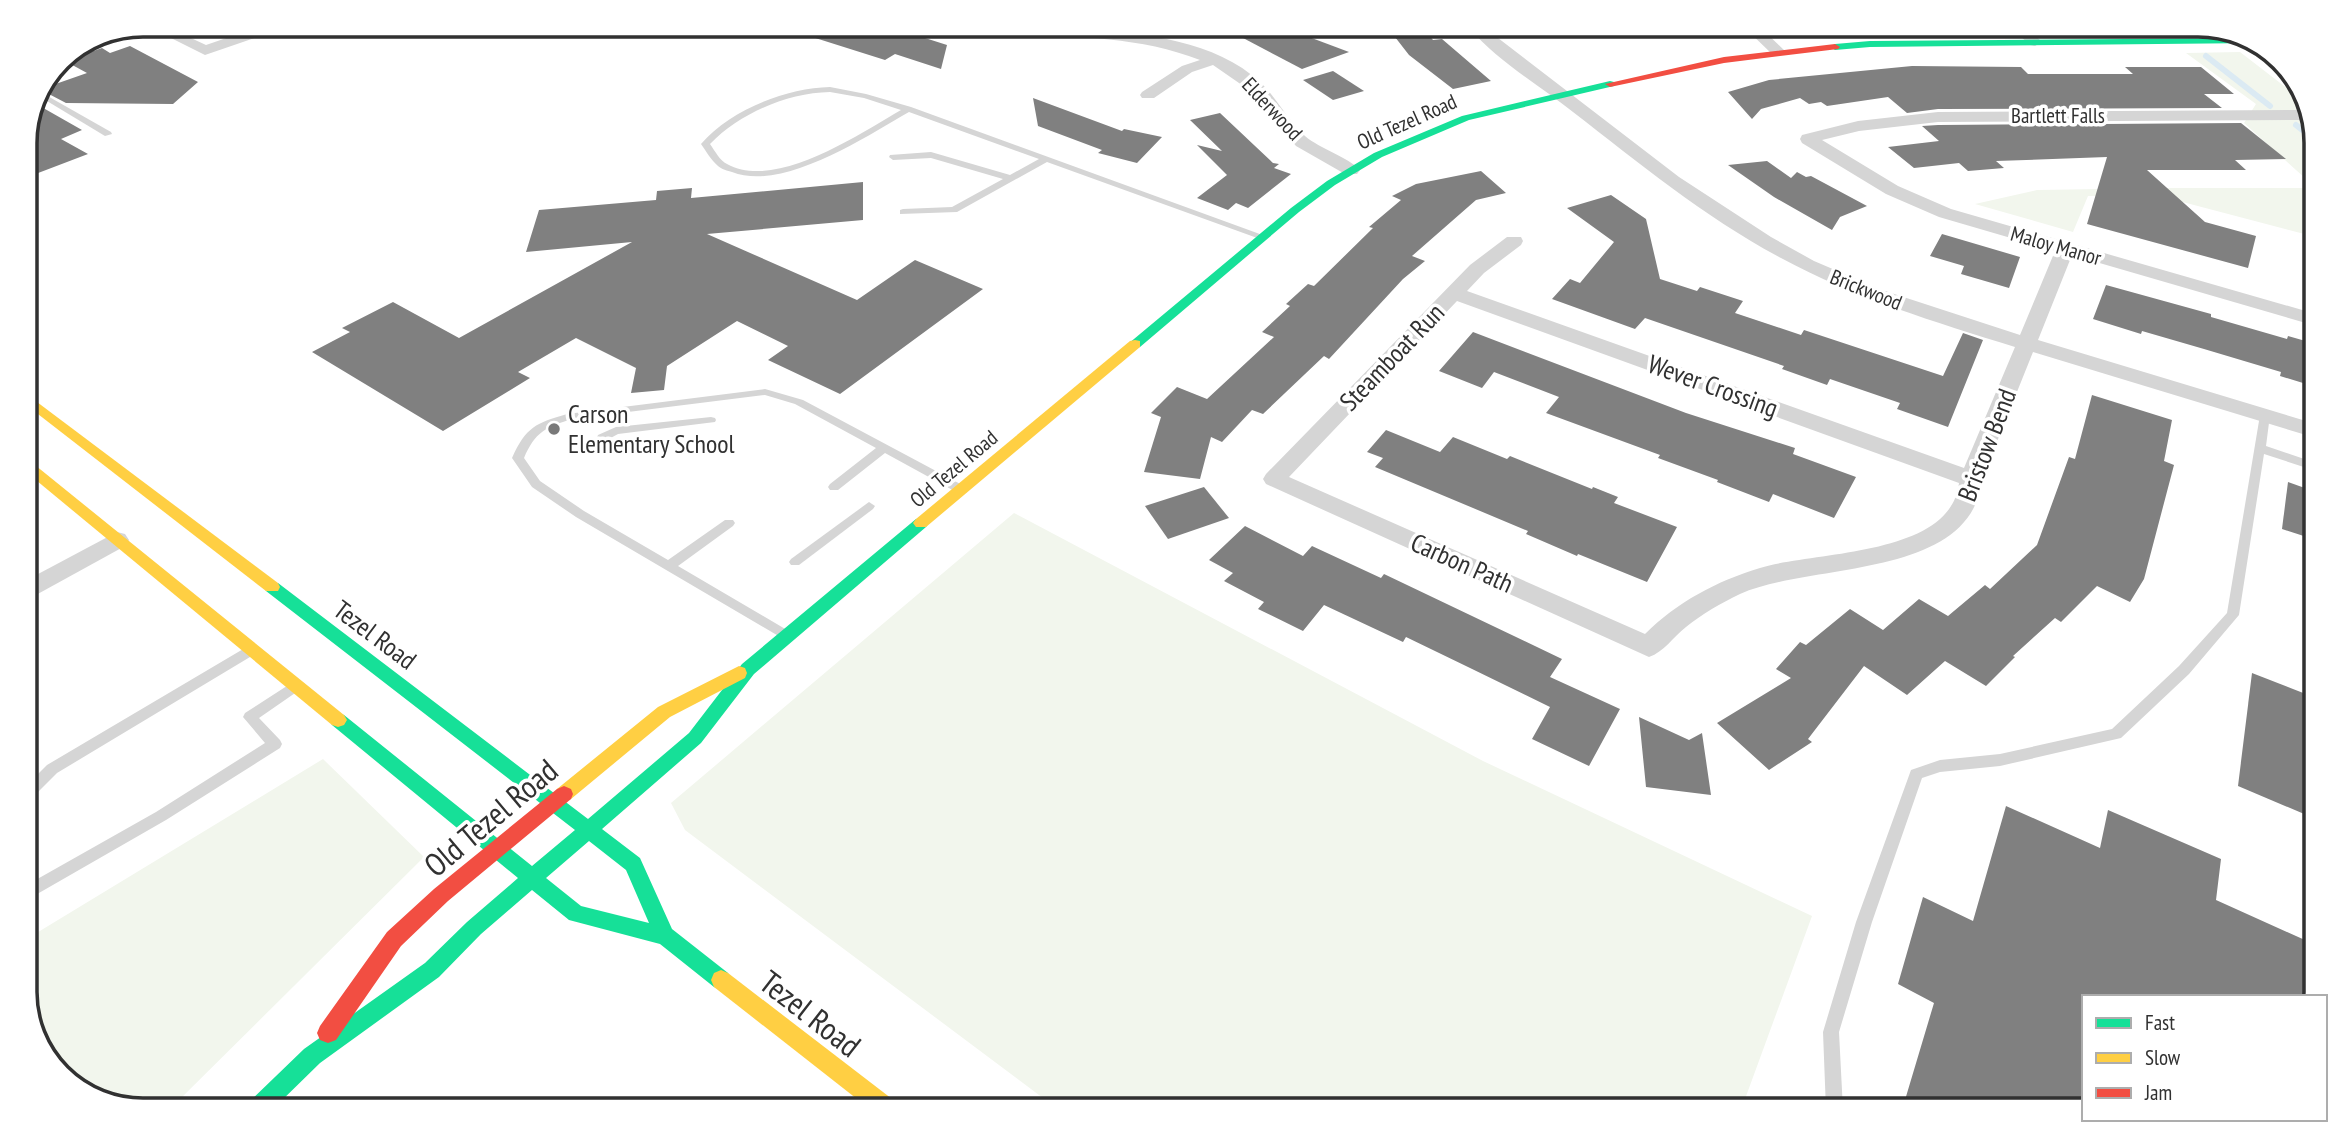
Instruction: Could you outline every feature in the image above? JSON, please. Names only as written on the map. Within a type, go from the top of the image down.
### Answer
[{"type":"street","points":[[177,37],[205,50],[243,37]]},
{"type":"street","name":"Elderwood","points":[[1127,37],[1163,44],[1214,60],[1256,86],[1302,142],[1351,170]]},
{"type":"street","name":"Brickwood","points":[[1488,37],[1504,52],[1732,222],[1792,257],[1891,301],[2304,427]]},
{"type":"street","points":[[1761,37],[1778,52]]},
{"type":"street","points":[[2029,37],[2035,42]]},
{"type":"street","name":"Old Tezel Road","points":[[270,1098],[312,1056],[432,970],[474,928],[695,738],[748,669],[1295,210],[1351,170],[1421,135],[1466,118],[1561,94],[1724,60],[1778,52],[1870,44],[2229,41]]},
{"type":"street","points":[[1147,95],[1187,69],[1214,60]]},
{"type":"street","name":"Bartlett Falls","points":[[1808,139],[1858,127],[1938,117],[2300,115]]},
{"type":"street","name":"Maloy Manor","points":[[1808,139],[1866,176],[1917,202],[1957,217],[2304,317]]},
{"type":"street","name":"Steamboat Run","points":[[1274,479],[1477,268],[1514,241]]},
{"type":"street","name":"Bristow Bend","points":[[1649,647],[1667,627],[1700,601],[1734,586],[1768,574],[1884,554],[1931,537],[1950,524],[1968,500],[1972,479],[2065,249]]},
{"type":"street","name":"Wever Crossing","points":[[1454,293],[1972,479]]},
{"type":"street","name":"Tezel Road","points":[[37,406],[632,864],[665,936]]},
{"type":"street","name":"Tezel Road","points":[[37,474],[576,914],[665,936],[871,1098]]},
{"type":"street","name":"Carbon Path","points":[[1274,479],[1649,647]]},
{"type":"street","points":[[37,585],[117,540]]},
{"type":"street","name":"Old Tezel Road","points":[[312,1056],[394,939],[441,895],[664,712],[748,669]]},
{"type":"lane","points":[[908,108],[817,160],[776,173],[729,170],[712,160],[705,144],[719,129],[797,91],[827,89],[854,92],[908,108],[1263,237]]},
{"type":"lane","points":[[47,98],[108,134]]},
{"type":"lane","points":[[893,157],[931,155],[1010,178]]},
{"type":"lane","points":[[903,212],[954,210],[1046,159]]},
{"type":"lane","points":[[787,636],[536,484],[518,457],[526,440],[545,424],[596,411],[765,392],[799,402],[962,489]]},
{"type":"lane","points":[[1834,1098],[1831,1032],[1864,922],[1916,774],[1940,766],[2000,760],[2116,734],[2184,670],[2233,615],[2265,415]]},
{"type":"lane","points":[[599,447],[602,438],[616,431],[712,420]]},
{"type":"lane","points":[[834,487],[884,448]]},
{"type":"lane","points":[[2259,448],[2304,463]]},
{"type":"lane","points":[[795,562],[869,506]]},
{"type":"lane","points":[[669,566],[729,523]]},
{"type":"lane","points":[[37,784],[52,769],[252,649]]},
{"type":"lane","points":[[37,887],[161,816],[275,744],[250,717],[296,685]]},
{"type":"shaded area","points":[[2240,52],[2290,90],[2302,122],[2304,177],[2244,123],[2256,104],[2186,53]]},
{"type":"shaded area","points":[[2304,188],[2304,234],[2156,195],[2088,196],[2073,232],[1975,204],[2037,190]]},
{"type":"shaded area","points":[[1014,513],[1483,761],[1812,916],[1745,1098],[1043,1098],[685,830],[671,803]]},
{"type":"shaded area","points":[[323,759],[424,857],[181,1098],[115,1095],[84,1080],[63,1062],[48,1039],[39,1013],[37,933]]},
{"type":"building","points":[[812,37],[927,37],[947,45],[941,69],[895,54],[885,60]]},
{"type":"building","points":[[1241,37],[1309,37],[1349,52],[1302,69]]},
{"type":"building","points":[[1395,37],[1442,39],[1491,81],[1453,89],[1409,55]]},
{"type":"building","points":[[130,46],[198,82],[173,104],[66,103],[49,94],[55,84],[87,73],[72,65],[87,53],[102,48],[110,53]]},
{"type":"building","points":[[1912,66],[2021,67],[2028,74],[2133,74],[2125,67],[2201,67],[2234,94],[2204,94],[2222,108],[1938,109],[1907,113],[1888,97],[1827,106],[1821,102],[1809,104],[1800,98],[1761,109],[1752,119],[1728,92],[1769,80]]},
{"type":"building","points":[[1333,71],[1364,91],[1333,100],[1303,80]]},
{"type":"building","points":[[1033,98],[1122,131],[1124,129],[1162,137],[1137,163],[1098,153],[1102,150],[1038,126]]},
{"type":"building","points":[[43,108],[82,130],[61,139],[88,154],[37,173],[37,136]]},
{"type":"building","points":[[1220,113],[1273,163],[1279,164],[1274,168],[1291,174],[1248,208],[1236,203],[1228,210],[1197,198],[1227,175],[1197,145],[1222,151],[1190,120]]},
{"type":"building","points":[[2241,123],[2286,159],[2235,160],[2246,170],[2147,170],[2205,222],[2256,236],[2248,268],[2087,224],[2107,157],[1996,161],[2004,168],[1968,171],[1959,163],[1914,168],[1888,147],[1939,141],[1922,126]]},
{"type":"building","points":[[1767,161],[1791,178],[1797,172],[1806,177],[1811,176],[1867,206],[1840,217],[1832,230],[1774,197],[1728,165]]},
{"type":"building","points":[[1481,171],[1506,193],[1476,200],[1412,256],[1425,261],[1403,279],[1329,359],[1324,356],[1263,414],[1252,410],[1222,442],[1211,437],[1200,479],[1144,472],[1161,417],[1151,413],[1177,387],[1207,399],[1274,337],[1262,332],[1290,306],[1286,304],[1308,284],[1314,286],[1373,228],[1369,227],[1401,200],[1392,196],[1416,184]]},
{"type":"building","points":[[863,182],[863,220],[707,234],[857,300],[915,260],[983,289],[840,394],[768,360],[788,346],[737,321],[667,366],[664,390],[631,393],[636,368],[576,338],[518,372],[530,378],[443,431],[312,352],[350,332],[342,328],[393,302],[459,338],[632,242],[526,252],[539,210],[656,200],[657,191],[692,188],[691,198]]},
{"type":"building","points":[[1611,195],[1646,219],[1660,279],[1697,291],[1700,287],[1743,301],[1735,313],[1801,335],[1804,330],[1943,376],[1963,333],[1983,340],[1948,427],[1897,409],[1900,403],[1830,379],[1827,385],[1782,369],[1784,366],[1645,318],[1635,329],[1552,299],[1570,279],[1580,283],[1614,242],[1567,208]]},
{"type":"building","points":[[1942,234],[2020,257],[2009,288],[1961,274],[1964,266],[1930,256]]},
{"type":"building","points":[[2106,285],[2211,314],[2211,317],[2287,339],[2288,336],[2304,341],[2304,383],[2280,376],[2281,372],[2093,319]]},
{"type":"building","points":[[1473,332],[1686,413],[1795,448],[1793,454],[1856,477],[1834,518],[1773,494],[1769,502],[1658,458],[1660,455],[1546,413],[1559,397],[1494,372],[1482,388],[1439,371]]},
{"type":"building","points":[[2092,395],[2172,420],[2164,461],[2174,465],[2144,579],[2130,602],[2097,586],[2061,622],[2055,618],[2013,656],[2015,657],[1986,686],[1945,661],[1907,695],[1864,666],[1808,739],[1812,742],[1769,770],[1717,723],[1791,678],[1776,669],[1800,642],[1806,645],[1850,609],[1883,630],[1919,599],[1948,616],[1985,585],[1990,589],[2037,545],[2069,457],[2075,459]]},
{"type":"building","points":[[1386,430],[1440,452],[1453,437],[1507,459],[1510,456],[1618,497],[1614,503],[1677,527],[1647,582],[1578,554],[1577,556],[1526,534],[1528,531],[1375,467],[1383,458],[1367,452]]},
{"type":"building","points":[[2288,482],[2304,488],[2304,536],[2282,529]]},
{"type":"building","points":[[1204,487],[1229,518],[1168,539],[1145,506]]},
{"type":"building","points":[[1245,526],[1303,556],[1312,546],[1381,578],[1384,574],[1562,659],[1550,677],[1620,709],[1589,766],[1532,739],[1550,707],[1406,637],[1403,642],[1324,605],[1303,631],[1258,609],[1264,602],[1224,581],[1233,573],[1209,560]]},
{"type":"building","points":[[2252,673],[2304,693],[2304,814],[2238,786]]},
{"type":"building","points":[[1639,717],[1689,740],[1702,733],[1711,795],[1646,787]]},
{"type":"building","points":[[2006,806],[2100,848],[2108,810],[2221,859],[2216,900],[2304,940],[2304,995],[2082,995],[2082,1098],[1906,1098],[1934,1003],[1898,984],[1923,897],[1973,921]]},
{"type":"waterway","points":[[2206,56],[2270,106]]},
{"type":"waterway","points":[[2296,125],[2303,131]]},
{"type":"traffic: fast","points":[[1835,47],[1870,44],[2229,41]]},
{"type":"traffic: fast","points":[[1135,344],[1295,210],[1331,183],[1378,155],[1466,118],[1610,84]]},
{"type":"traffic: fast","points":[[269,1098],[312,1056],[432,970],[474,928],[695,738],[748,669],[921,523]]},
{"type":"traffic: fast","points":[[272,587],[633,864],[665,936]]},
{"type":"traffic: fast","points":[[338,720],[576,914],[665,936],[721,980]]},
{"type":"traffic: slow","points":[[921,523],[1135,344]]},
{"type":"traffic: slow","points":[[37,406],[272,587]]},
{"type":"traffic: slow","points":[[37,474],[338,720]]},
{"type":"traffic: slow","points":[[564,794],[664,712],[739,673]]},
{"type":"traffic: slow","points":[[721,980],[873,1098]]},
{"type":"traffic: jam","points":[[1610,84],[1724,60],[1835,47]]},
{"type":"traffic: jam","points":[[328,1033],[394,939],[441,895],[564,794]]},
{"type":"place","name":"Carson Elementary School","points":[[554,429]]}]
